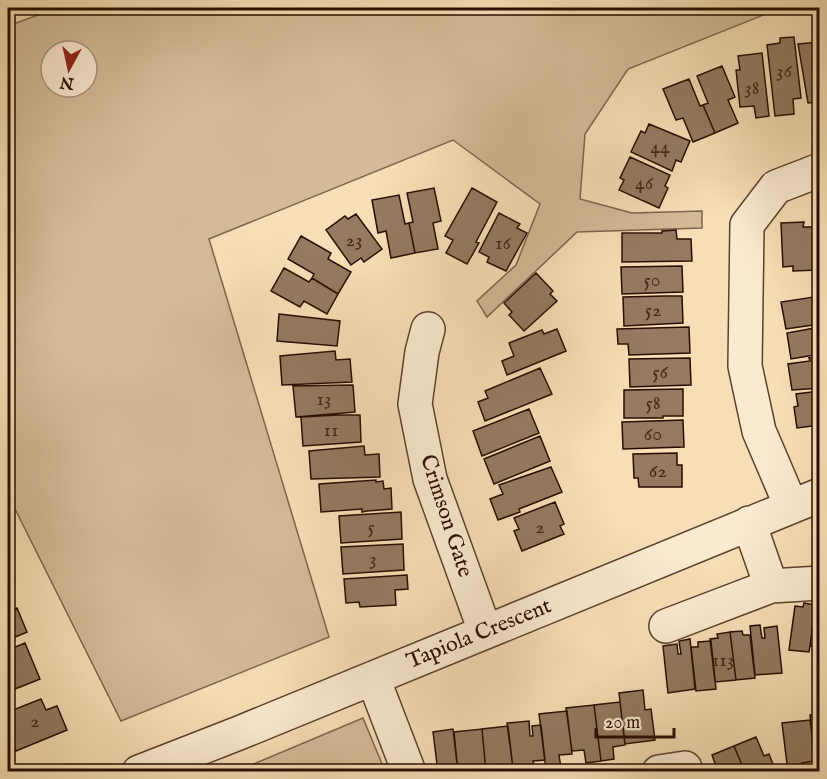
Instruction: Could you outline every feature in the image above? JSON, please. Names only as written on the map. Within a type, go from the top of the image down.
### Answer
[{"type":"street","points":[[805,501],[759,431],[745,366],[747,225],[776,187],[819,170]]},
{"type":"street","name":"Crimson Gate","points":[[428,329],[422,352],[415,404],[430,479],[485,631]]},
{"type":"street","name":"Tapiola Crescent","points":[[139,771],[239,733],[805,501]]},
{"type":"street","points":[[749,523],[771,586]]},
{"type":"street","points":[[666,626],[771,586],[819,583]]},
{"type":"street","points":[[373,678],[409,771]]},
{"type":"shaded area","points":[[57,8],[781,8],[628,69],[585,134],[580,199],[632,213],[702,211],[702,228],[577,232],[487,317],[477,301],[516,265],[540,204],[453,140],[209,239],[329,637],[121,721],[8,495],[8,26]]},
{"type":"shaded area","points":[[363,718],[385,771],[237,771]]},
{"type":"building","points":[[794,37],[801,98],[793,99],[794,114],[775,116],[767,45],[780,43],[780,38]]},
{"type":"building","points":[[820,42],[820,102],[808,103],[798,44]]},
{"type":"building","points":[[762,53],[769,116],[756,118],[754,106],[740,107],[736,70],[740,70],[738,56]]},
{"type":"building","points":[[722,66],[735,97],[728,100],[738,123],[715,133],[703,105],[708,103],[697,76]]},
{"type":"building","points":[[689,79],[700,106],[703,105],[715,133],[693,142],[683,118],[676,120],[663,89]]},
{"type":"building","points":[[649,124],[690,141],[681,162],[676,160],[672,171],[631,152],[641,131],[645,133]]},
{"type":"building","points":[[630,157],[670,175],[665,186],[668,188],[659,208],[619,190],[624,180],[620,178]]},
{"type":"building","points":[[434,188],[441,221],[433,223],[438,249],[415,253],[409,223],[413,222],[407,193]]},
{"type":"building","points":[[472,188],[497,202],[467,264],[446,253],[453,240],[445,236]]},
{"type":"building","points":[[399,195],[405,224],[409,223],[415,253],[391,258],[386,231],[378,233],[372,200]]},
{"type":"building","points":[[499,213],[520,224],[517,228],[527,233],[506,271],[487,262],[489,257],[479,252]]},
{"type":"building","points":[[356,214],[382,249],[364,262],[361,258],[351,265],[326,230],[345,216],[348,219]]},
{"type":"building","points":[[804,222],[803,227],[816,227],[817,270],[793,271],[793,266],[783,267],[781,223]]},
{"type":"building","points":[[676,230],[677,239],[691,239],[692,261],[622,262],[622,233],[662,233],[662,231]]},
{"type":"building","points":[[301,236],[331,253],[328,259],[351,272],[338,294],[312,278],[314,274],[288,259]]},
{"type":"building","points":[[682,266],[683,292],[622,294],[621,267]]},
{"type":"building","points":[[284,268],[309,282],[312,278],[338,294],[327,314],[304,301],[300,307],[271,291]]},
{"type":"building","points":[[536,273],[553,291],[550,294],[557,301],[524,331],[509,315],[512,312],[504,303]]},
{"type":"building","points":[[682,296],[683,323],[624,326],[623,297]]},
{"type":"building","points":[[820,296],[820,324],[786,329],[781,302]]},
{"type":"building","points":[[279,314],[340,321],[337,346],[277,341]]},
{"type":"building","points":[[689,327],[690,353],[629,355],[628,344],[618,344],[617,329]]},
{"type":"building","points":[[820,327],[820,354],[791,359],[787,333]]},
{"type":"building","points":[[557,329],[566,351],[507,375],[502,361],[514,356],[509,343],[542,330],[544,334]]},
{"type":"building","points":[[335,351],[336,360],[350,359],[352,382],[282,385],[280,356]]},
{"type":"building","points":[[820,357],[820,388],[792,390],[788,364]]},
{"type":"building","points":[[690,358],[691,385],[630,387],[629,359]]},
{"type":"building","points":[[540,368],[552,394],[485,421],[478,402],[488,398],[485,391]]},
{"type":"building","points":[[353,385],[355,412],[296,417],[293,386]]},
{"type":"building","points":[[683,389],[683,416],[624,418],[624,390]]},
{"type":"building","points":[[820,391],[820,425],[797,428],[794,407],[798,406],[796,394]]},
{"type":"building","points":[[529,409],[539,433],[482,456],[473,431]]},
{"type":"building","points":[[360,415],[361,442],[303,446],[301,417]]},
{"type":"building","points":[[683,420],[684,447],[623,449],[622,422]]},
{"type":"building","points":[[540,436],[550,461],[494,484],[484,459]]},
{"type":"building","points":[[364,446],[365,455],[379,454],[380,477],[311,479],[309,451]]},
{"type":"building","points":[[677,453],[677,465],[682,465],[682,487],[639,487],[638,478],[634,478],[633,454]]},
{"type":"building","points":[[551,467],[562,492],[498,520],[490,499],[503,494],[499,485]]},
{"type":"building","points":[[376,480],[376,482],[383,481],[384,489],[391,488],[392,509],[321,512],[319,484]]},
{"type":"building","points":[[555,502],[564,524],[560,526],[564,534],[522,551],[514,531],[519,529],[514,518]]},
{"type":"building","points":[[401,512],[402,539],[341,543],[339,516]]},
{"type":"building","points":[[403,544],[404,570],[343,574],[341,547]]},
{"type":"building","points":[[407,575],[408,589],[395,590],[396,605],[360,607],[359,602],[346,603],[344,579]]},
{"type":"building","points":[[816,602],[820,603],[820,648],[810,646]]},
{"type":"building","points":[[804,603],[816,605],[809,652],[789,650],[795,606],[803,607]]},
{"type":"building","points":[[17,608],[27,632],[8,640],[8,612]]},
{"type":"building","points":[[760,625],[762,638],[765,638],[764,628],[777,626],[782,673],[755,675],[750,626]]},
{"type":"building","points":[[742,631],[743,635],[750,635],[755,678],[736,680],[730,632]]},
{"type":"building","points":[[730,632],[736,680],[715,682],[710,639],[718,638],[717,634]]},
{"type":"building","points":[[690,639],[695,689],[668,693],[663,646],[677,644],[678,654],[681,654],[679,641]]},
{"type":"building","points":[[711,641],[716,689],[696,691],[691,647],[698,647],[698,642]]},
{"type":"building","points":[[25,643],[40,679],[10,691],[14,701],[8,703],[8,650]]},
{"type":"building","points":[[643,690],[645,710],[651,709],[655,740],[625,744],[619,693]]},
{"type":"building","points":[[41,699],[46,710],[57,706],[67,730],[16,751],[12,741],[8,742],[8,712]]},
{"type":"building","points":[[620,702],[625,745],[613,747],[614,759],[601,761],[594,705]]},
{"type":"building","points":[[594,705],[601,761],[586,763],[584,750],[572,751],[566,708]]},
{"type":"building","points":[[567,711],[572,754],[559,755],[561,768],[546,770],[539,714]]},
{"type":"building","points":[[820,714],[820,756],[814,757],[810,715]]},
{"type":"building","points":[[810,720],[815,761],[802,763],[802,772],[788,772],[782,723]]},
{"type":"building","points":[[529,721],[530,736],[533,736],[532,726],[541,725],[545,760],[533,761],[534,765],[513,768],[507,723]]},
{"type":"building","points":[[508,726],[513,768],[500,769],[501,772],[486,772],[482,729]]},
{"type":"building","points":[[453,729],[458,772],[438,772],[433,732]]},
{"type":"building","points":[[482,729],[486,772],[458,772],[454,732]]},
{"type":"building","points":[[756,737],[764,756],[769,754],[776,772],[745,772],[734,746]]},
{"type":"building","points":[[734,746],[745,772],[718,772],[712,755]]}]
